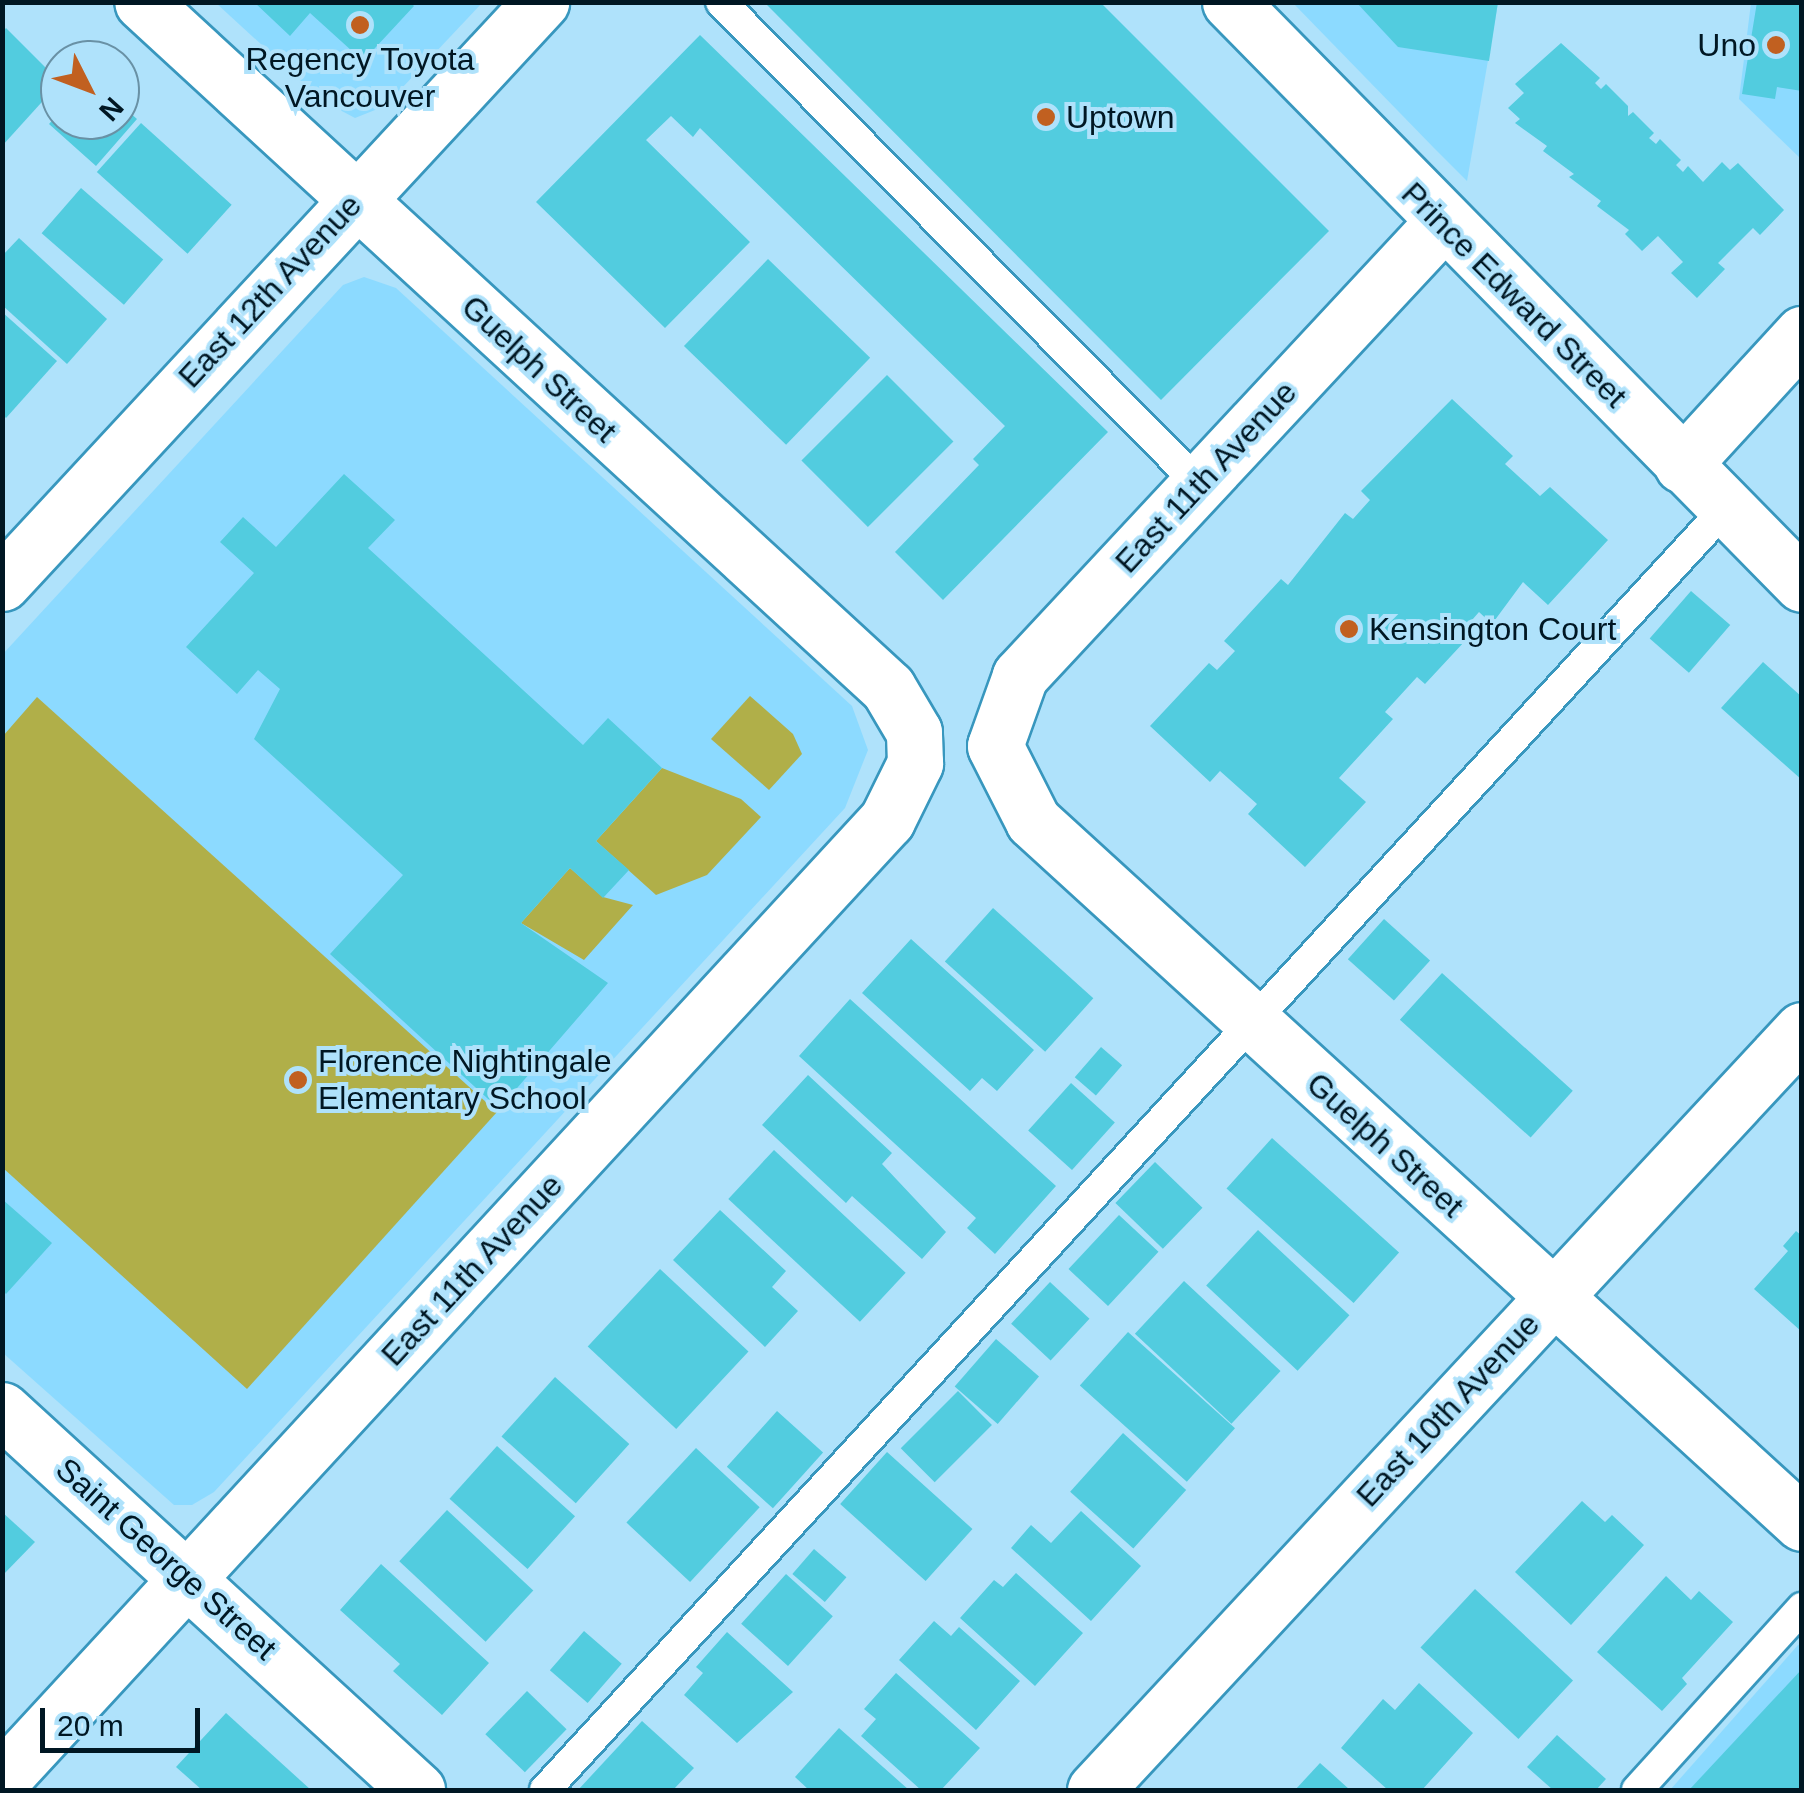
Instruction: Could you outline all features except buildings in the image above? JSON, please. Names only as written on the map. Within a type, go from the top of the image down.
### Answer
[{"type":"street","name":"Guelph Street","points":[[142,2],[888,688],[905,712],[915,748]]},
{"type":"street","name":"East 12th Avenue","points":[[2,583],[354,199],[541,2]]},
{"type":"street","name":"Prince Edward Street","points":[[1230,2],[1802,584]]},
{"type":"street","name":"East 11th Avenue","points":[[996,746],[1020,676],[1443,222]]},
{"type":"street","points":[[1682,465],[1802,334]]},
{"type":"street","name":"Guelph Street","points":[[996,746],[1033,821],[1802,1523]]},
{"type":"street","name":"East 11th Avenue","points":[[2,1779],[887,820],[908,786],[915,748]]},
{"type":"street","name":"East 10th Avenue","points":[[1095,1790],[1802,1030]]},
{"type":"street","name":"Saint George Street","points":[[2,1410],[417,1790]]},
{"type":"lane","points":[[721,2],[1199,484]]},
{"type":"lane","points":[[545,1790],[1249,1020],[1726,508]]},
{"type":"lane","points":[[1637,1790],[1802,1608]]},
{"type":"shaded area","points":[[216,3],[482,3],[385,106],[355,118],[323,101]]},
{"type":"shaded area","points":[[1293,3],[1498,3],[1467,181],[1434,148]]},
{"type":"shaded area","name":"Uno","points":[[1751,3],[1801,3],[1801,159],[1739,99]]},
{"type":"shaded area","name":"Florence Nightingale Elementary School","points":[[364,277],[396,288],[852,706],[868,750],[845,808],[214,1492],[192,1505],[174,1505],[3,1353],[2,655],[343,285]]},
{"type":"shaded area","points":[[750,696],[793,734],[802,754],[769,790],[711,739]]},
{"type":"shaded area","points":[[37,697],[497,1112],[247,1389],[3,1168],[3,736]]},
{"type":"shaded area","points":[[662,768],[741,799],[761,817],[707,875],[656,895],[596,841]]},
{"type":"shaded area","points":[[570,868],[603,897],[633,905],[584,960],[521,923]]},
{"type":"shaded area","points":[[1801,1644],[1801,1790],[1670,1790],[1798,1645]]},
{"type":"place","name":"Regency Toyota Vancouver","points":[[360,25]]},
{"type":"place","name":"Uno","points":[[1776,45]]},
{"type":"place","name":"Uptown","points":[[1046,117]]},
{"type":"place","name":"Kensington Court","points":[[1349,629]]},
{"type":"place","name":"Florence Nightingale Elementary School","points":[[298,1080]]}]
